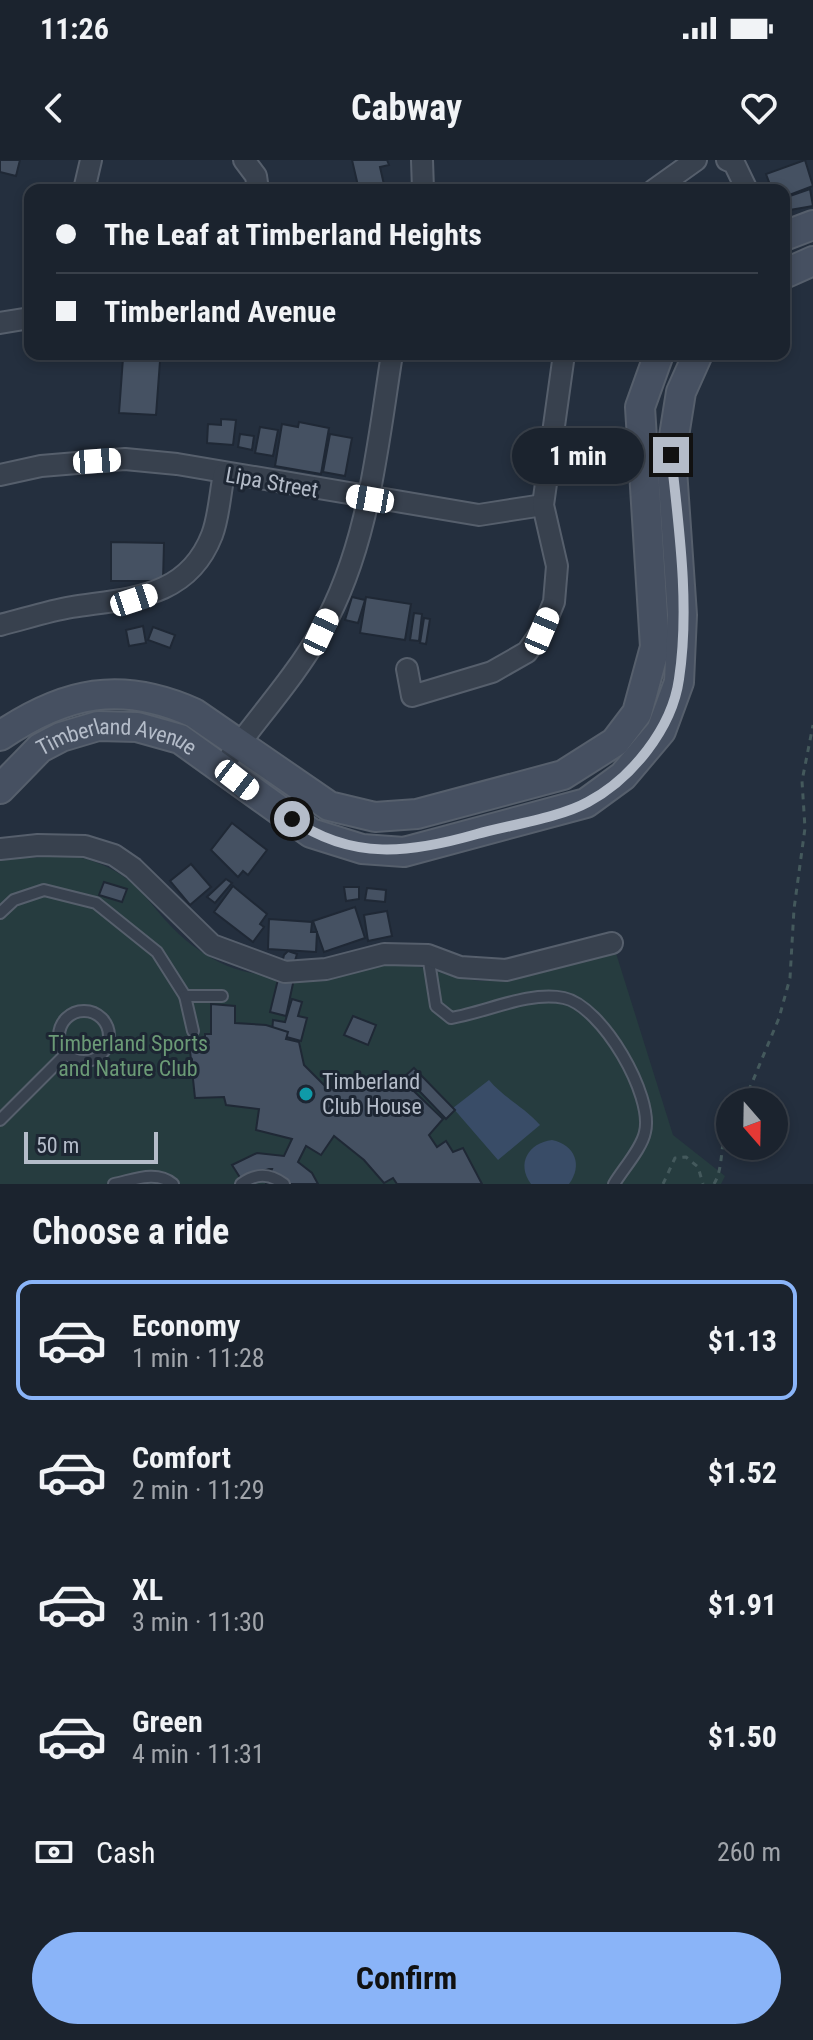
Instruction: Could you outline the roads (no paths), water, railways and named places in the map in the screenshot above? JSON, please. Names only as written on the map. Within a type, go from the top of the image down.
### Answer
[{"type":"street","points":[[85,184],[91,160]]},
{"type":"street","points":[[244,160],[256,176],[257,184]]},
{"type":"street","points":[[422,160],[423,184]]},
{"type":"street","points":[[662,184],[696,160]]},
{"type":"street","points":[[727,160],[734,163],[744,184]]},
{"type":"street","points":[[790,234],[813,225]]},
{"type":"street","points":[[790,271],[813,261]]},
{"type":"street","points":[[0,323],[24,319]]},
{"type":"street","points":[[222,768],[321,632],[348,574],[370,499],[388,360]]},
{"type":"street","points":[[407,669],[412,696],[492,672],[527,652],[542,631],[554,602],[557,566],[543,505],[563,360]]},
{"type":"street","name":"Timberland Avenue","points":[[0,736],[40,710],[81,697],[128,693],[170,702],[194,713],[329,806],[375,817],[417,814],[563,775],[584,765],[615,742],[637,713],[655,647],[640,407],[657,360]]},
{"type":"street","name":"Timberland Avenue","points":[[0,789],[40,748],[98,726],[137,727],[180,739],[311,833],[362,849],[404,852],[586,803],[623,776],[661,731],[679,682],[682,615],[671,455],[681,392],[695,360]]},
{"type":"street","name":"Lipa Street","points":[[0,475],[41,466],[125,459],[177,464],[479,515],[543,505]]},
{"type":"street","points":[[0,625],[69,607],[134,600],[161,591],[186,575],[212,535],[224,474]]},
{"type":"street","points":[[646,512],[677,512]]},
{"type":"street","points":[[0,849],[38,845],[85,846],[114,855],[133,868],[212,945],[285,972],[326,969],[384,954],[428,955],[460,967],[506,970],[612,943]]},
{"type":"lane","points":[[0,913],[14,900],[44,890],[96,903],[157,952],[185,996],[193,1031]]},
{"type":"lane","points":[[428,955],[436,1006],[451,1018],[541,996],[567,998],[597,1017],[615,1039],[643,1103],[645,1132],[614,1184]]},
{"type":"lane","points":[[185,996],[222,996]]},
{"type":"lane","points":[[88,1012],[102,1019],[107,1026],[109,1043],[99,1057],[82,1062],[66,1054],[59,1033],[66,1019],[88,1012]]},
{"type":"lane","points":[[0,1120],[66,1054]]},
{"type":"lane","points":[[241,1184],[267,1175],[284,1184]]},
{"type":"lane","points":[[114,1184],[151,1176],[166,1178],[173,1184]]},
{"type":"water","points":[[489,1080],[540,1125],[498,1160],[453,1108]]},
{"type":"water","points":[[552,1140],[571,1151],[576,1163],[573,1177],[569,1184],[531,1184],[525,1169],[527,1156],[536,1145]]},
{"type":"place","name":"Timberland Club House","points":[[306,1094]]},
{"type":"park label","name":"Timberland Sports and Nature Club","points":[[128,1056]]}]
